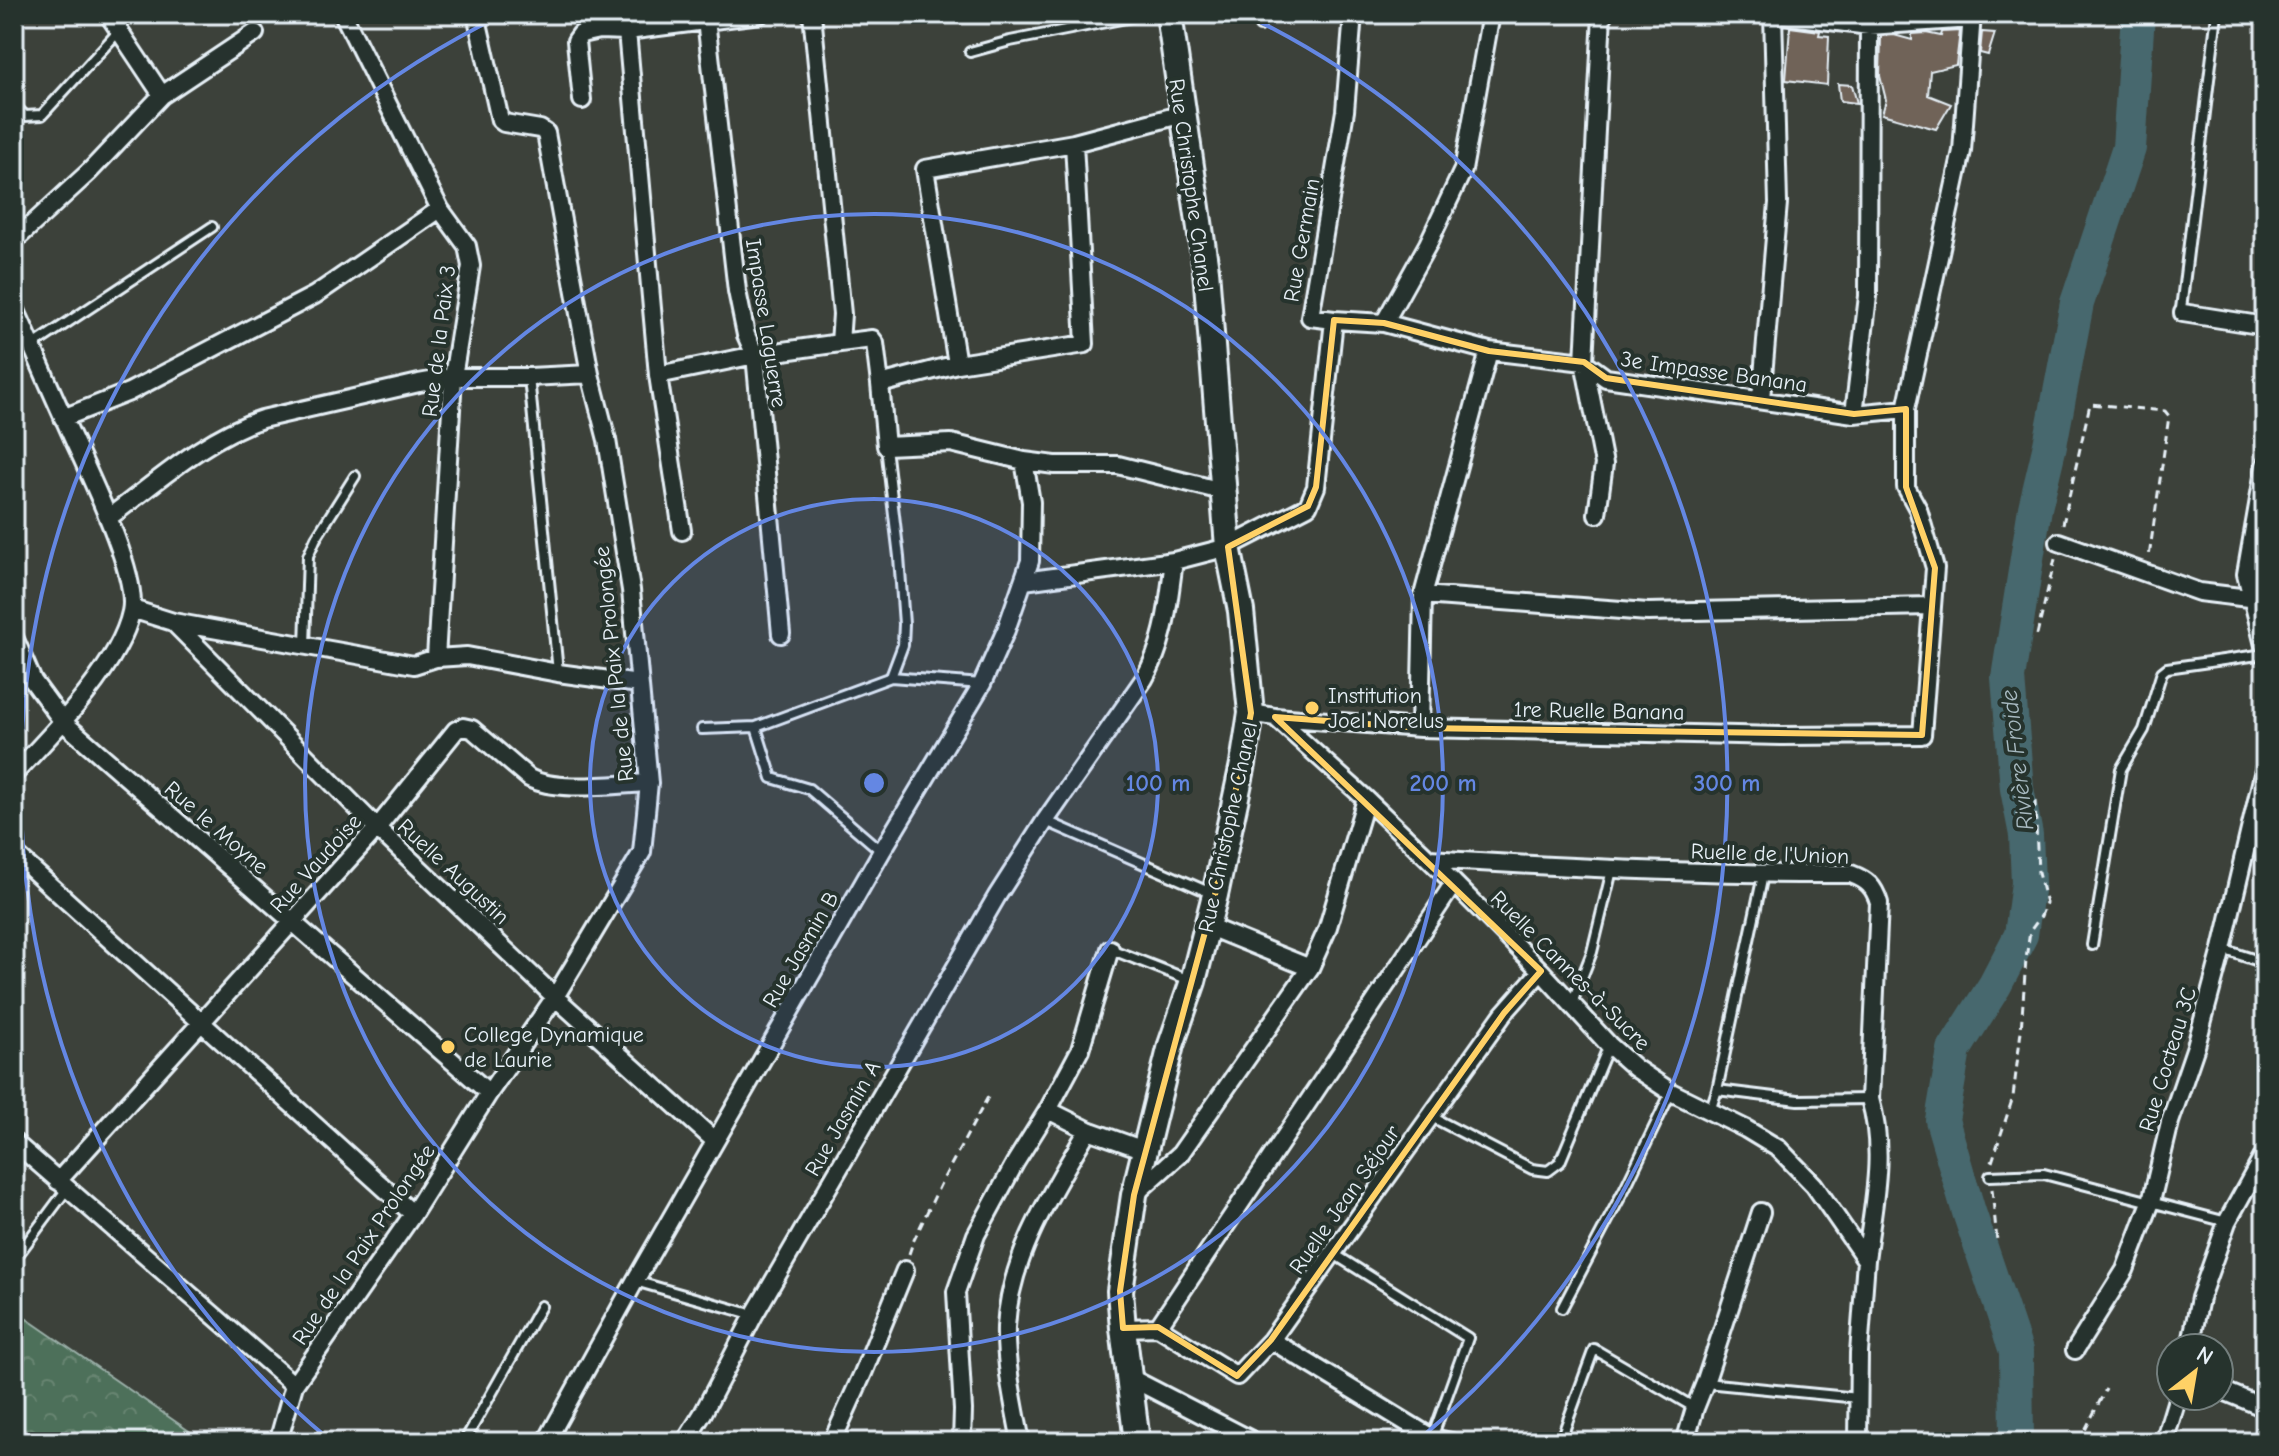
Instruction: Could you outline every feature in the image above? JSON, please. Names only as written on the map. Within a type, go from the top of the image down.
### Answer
[{"type":"street","points":[[108,14],[162,95]]},
{"type":"street","name":"Rue de la Paix 3","points":[[343,14],[440,209],[467,246],[471,266],[453,377],[436,658]]},
{"type":"street","name":"Rue de la Paix Prolongée","points":[[278,1442],[294,1385],[413,1214],[489,1093],[555,997],[642,852],[649,783],[631,590],[607,440],[590,374],[546,133],[500,120],[476,14]]},
{"type":"street","points":[[582,100],[576,41],[598,22],[627,31],[760,14]]},
{"type":"street","points":[[812,14],[842,314],[840,343]]},
{"type":"street","name":"Rue Christophe Chanel","points":[[1137,1442],[1120,1291],[1134,1195],[1171,1045],[1193,981],[1215,895],[1243,764],[1263,715],[1228,547],[1206,270],[1169,14]]},
{"type":"street","name":"Rue Germain","points":[[1334,320],[1310,317],[1345,111],[1353,14]]},
{"type":"street","points":[[1384,323],[1428,244],[1463,170],[1491,14]]},
{"type":"street","points":[[1597,514],[1604,464],[1584,362],[1602,14]]},
{"type":"street","points":[[1423,595],[1648,612],[1931,606],[1935,568],[1918,509],[1906,487],[1906,409],[1962,151],[1972,17],[1869,26],[1774,14],[1778,203],[1761,399]]},
{"type":"street","name":"Impasse Laguerre","points":[[706,20],[737,291],[746,335],[755,355],[781,634]]},
{"type":"street","points":[[1854,414],[1868,296],[1869,26]]},
{"type":"street","points":[[627,31],[658,375],[682,531]]},
{"type":"street","points":[[14,241],[89,172],[162,95],[255,33]]},
{"type":"street","points":[[957,364],[925,169],[1074,143],[1183,114]]},
{"type":"street","points":[[880,384],[957,364],[1085,344],[1074,143]]},
{"type":"street","points":[[63,418],[129,392],[315,295],[440,209]]},
{"type":"street","points":[[14,306],[108,518],[129,579],[132,609],[121,643],[63,722],[14,774]]},
{"type":"street","points":[[2183,313],[2265,326]]},
{"type":"street","points":[[1024,581],[1174,561],[1228,547],[1308,506],[1316,487],[1334,320]]},
{"type":"street","name":"3e Impasse Banana","points":[[1334,320],[1384,323],[1489,351],[1584,362],[1606,378],[1854,414],[1906,409]]},
{"type":"street","points":[[658,375],[755,355],[872,339],[875,343],[886,446],[951,443],[1024,461],[1055,465],[1118,465],[1222,491]]},
{"type":"street","points":[[1420,728],[1423,595],[1489,351]]},
{"type":"street","points":[[108,518],[216,439],[262,419],[453,377],[590,374]]},
{"type":"street","name":"Rue Jasmin B","points":[[546,1442],[715,1141],[982,684],[1006,630],[1030,561],[1031,502],[1024,461]]},
{"type":"street","points":[[2265,465],[2246,574],[2258,599],[2265,651]]},
{"type":"street","points":[[2059,542],[2199,592],[2258,599]]},
{"type":"street","name":"Rue Jasmin A","points":[[685,1442],[754,1315],[997,896],[1156,659],[1174,561]]},
{"type":"street","name":"1re Ruelle Banana","points":[[1263,715],[1420,728],[1781,736],[1922,735],[1931,606]]},
{"type":"street","points":[[132,609],[173,622],[414,665],[436,658],[467,656],[639,684]]},
{"type":"street","name":"Ruelle Augustin","points":[[173,622],[377,828],[555,997],[715,1141]]},
{"type":"street","name":"Rue le Moyne","points":[[14,637],[33,681],[63,722],[489,1093]]},
{"type":"street","name":"Ruelle Cannes-à-Sucre","points":[[1263,715],[1366,799],[1430,859],[1609,1045],[1635,1068],[1671,1092],[1779,1149],[1814,1185],[1866,1260]]},
{"type":"street","name":"Rue Vaudoise","points":[[62,1185],[200,1021],[377,828],[456,730],[463,727],[472,729],[538,783],[560,786],[649,783]]},
{"type":"street","name":"Rue Cocteau 3C","points":[[2075,1350],[2125,1270],[2151,1202],[2170,1122],[2196,1046],[2222,949],[2265,766]]},
{"type":"street","points":[[1134,1195],[1180,1154],[1310,968],[1327,930],[1366,799]]},
{"type":"street","points":[[14,853],[413,1214]]},
{"type":"street","name":"Ruelle de l'Union","points":[[1430,859],[1612,870],[1763,875],[1851,874],[1864,879],[1876,893],[1879,903],[1870,1099],[1877,1122],[1879,1153],[1866,1260]]},
{"type":"street","points":[[1123,1328],[1158,1327],[1454,883]]},
{"type":"street","points":[[1207,926],[1310,968]]},
{"type":"street","points":[[962,1442],[956,1292],[976,1235],[1080,1050],[1110,949]]},
{"type":"street","name":"Ruelle Jean Séjour","points":[[1158,1327],[1237,1376],[1271,1340],[1504,1013],[1541,971]]},
{"type":"street","points":[[1048,1110],[1088,1130],[1144,1150]]},
{"type":"street","points":[[1021,1442],[1011,1391],[1006,1327],[1010,1303],[1020,1259],[1048,1199],[1088,1130]]},
{"type":"street","points":[[14,1142],[294,1385]]},
{"type":"street","points":[[2193,1332],[2200,1298],[2227,1222],[2265,1153]]},
{"type":"street","points":[[1685,1442],[1761,1212]]},
{"type":"street","points":[[1858,1442],[1859,1353],[1866,1260]]},
{"type":"street","points":[[832,1442],[905,1270]]},
{"type":"street","points":[[1271,1340],[1432,1438],[1451,1442]]},
{"type":"street","points":[[1129,1377],[1255,1442]]},
{"type":"street","points":[[2235,1396],[2265,1408]]},
{"type":"street","points":[[2164,1442],[2173,1412]]},
{"type":"lane","points":[[970,52],[1147,14]]},
{"type":"lane","points":[[1260,14],[1260,26]]},
{"type":"lane","points":[[2183,313],[2181,309],[2217,14]]},
{"type":"lane","points":[[14,105],[25,116],[42,115],[119,31]]},
{"type":"lane","points":[[32,346],[212,227]]},
{"type":"lane","points":[[529,377],[558,673]]},
{"type":"lane","points":[[886,446],[904,624],[903,645],[891,677]]},
{"type":"lane","points":[[305,646],[308,556],[355,476]]},
{"type":"lane","points":[[2092,945],[2121,769],[2144,730],[2162,672],[2167,668],[2265,651]]},
{"type":"lane","points":[[702,729],[756,727],[891,677],[982,684]]},
{"type":"lane","points":[[756,727],[772,778],[809,789],[882,851]]},
{"type":"lane","points":[[1045,821],[1215,895]]},
{"type":"lane","points":[[1571,1004],[1592,952],[1612,870]]},
{"type":"lane","points":[[1710,1112],[1763,875]]},
{"type":"lane","points":[[1110,949],[1193,981]]},
{"type":"lane","points":[[2222,949],[2265,963]]},
{"type":"lane","points":[[1429,1116],[1532,1169],[1548,1171],[1560,1162],[1609,1045]]},
{"type":"lane","points":[[1717,1090],[1798,1100],[1870,1099]]},
{"type":"lane","points":[[1562,1308],[1671,1092]]},
{"type":"lane","points":[[1990,1176],[2044,1174],[2227,1222]]},
{"type":"lane","points":[[14,1260],[62,1185]]},
{"type":"lane","points":[[1334,1254],[1468,1338],[1432,1438]]},
{"type":"lane","points":[[635,1281],[754,1315]]},
{"type":"lane","points":[[464,1442],[541,1306]]},
{"type":"lane","points":[[1560,1442],[1594,1349],[1695,1408]]},
{"type":"lane","points":[[1705,1383],[1858,1398]]},
{"type":"path","points":[[2037,635],[2090,404],[2165,411],[2169,416],[2147,572]]},
{"type":"path","points":[[1997,1241],[1990,1176],[1992,1162],[2013,1097],[2030,931],[2046,903],[2038,873],[2035,801]]},
{"type":"path","points":[[905,1270],[913,1242],[940,1185],[988,1097]]},
{"type":"path","points":[[2079,1442],[2106,1389]]},
{"type":"highlighted area","points":[[1334,320],[1384,323],[1489,351],[1584,362],[1606,378],[1854,414],[1906,409],[1906,487],[1935,568],[1922,735],[1420,728],[1275,717],[1541,971],[1504,1013],[1271,1340],[1237,1376],[1158,1327],[1123,1328],[1120,1291],[1134,1195],[1215,895],[1251,713],[1228,547],[1308,506],[1316,487]]},
{"type":"green space","points":[[14,1310],[205,1442],[14,1442]]},
{"type":"building","points":[[1790,27],[1820,31],[1819,35],[1829,36],[1827,85],[1786,80]]},
{"type":"building","points":[[1960,31],[1956,65],[1930,71],[1928,95],[1951,104],[1936,129],[1882,114],[1886,100],[1880,76],[1881,36],[1894,35],[1912,40],[1912,34],[1941,36],[1942,32]]},
{"type":"building","points":[[1982,32],[1995,33],[1988,55],[1980,53]]},
{"type":"building","points":[[1838,84],[1852,85],[1857,103],[1840,101]]},
{"type":"waterway","name":"Rivière Froide","points":[[2017,1442],[2016,1351],[1942,1120],[1954,1050],[1995,985],[2021,935],[2028,883],[2026,835],[2017,789],[2008,678],[2035,508],[2077,303],[2129,148],[2138,14]]},
{"type":"place","name":"Institution Joel Norelus","points":[[1312,708]]},
{"type":"place","name":"College Dynamique de Laurie","points":[[448,1047]]}]
